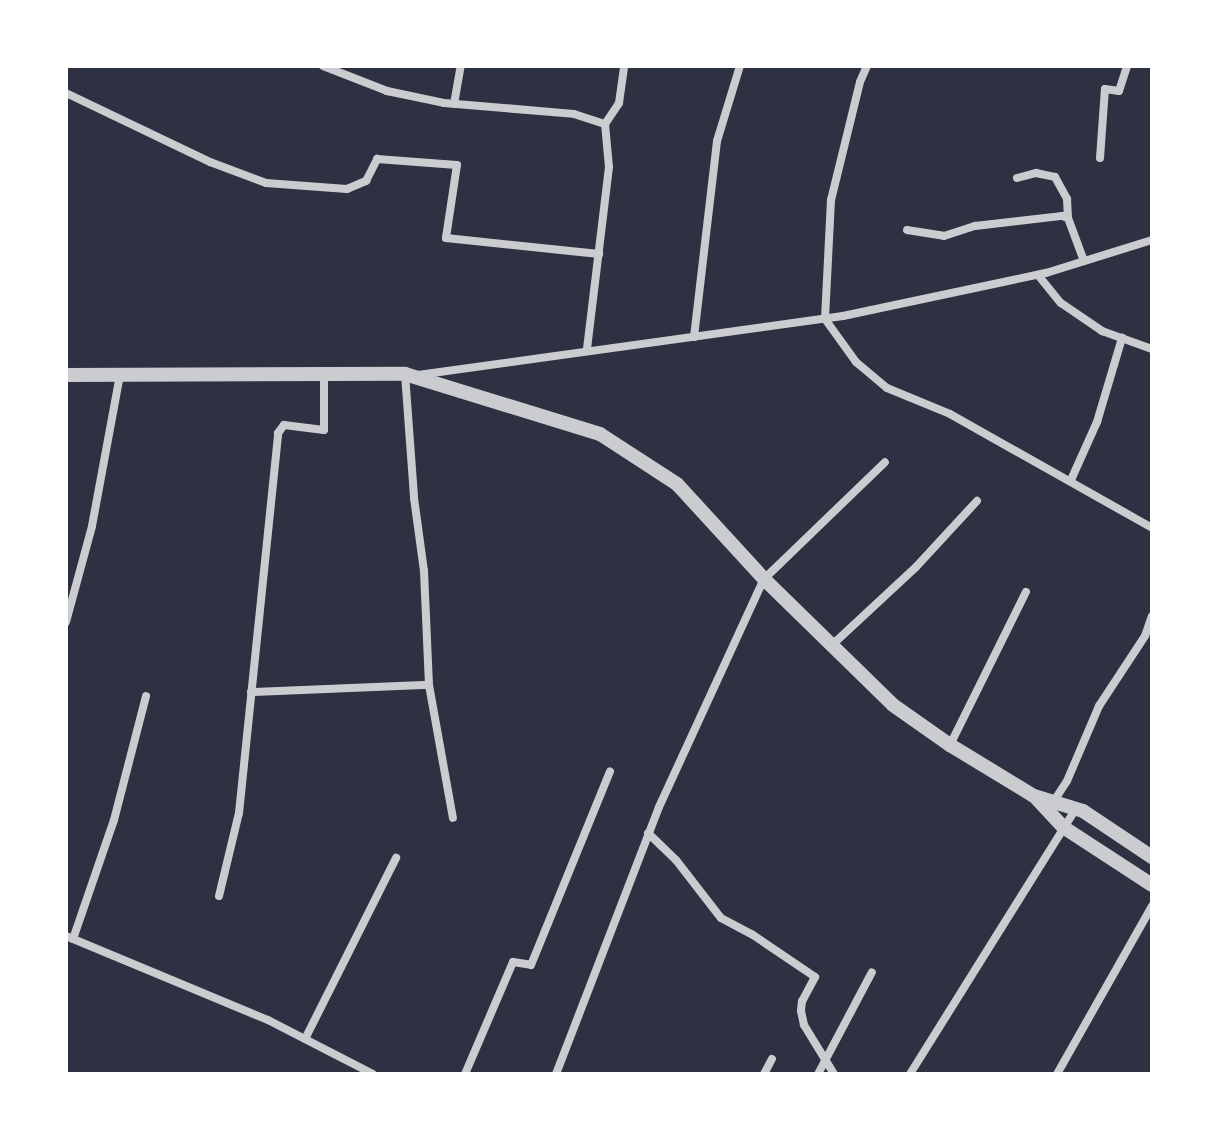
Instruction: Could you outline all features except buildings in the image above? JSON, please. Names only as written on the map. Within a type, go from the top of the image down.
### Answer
[{"type":"street","points":[[323,66],[387,91],[454,104],[574,114],[605,124]]},
{"type":"street","points":[[454,104],[461,66]]},
{"type":"street","points":[[587,350],[609,167],[605,124],[619,103],[624,66]]},
{"type":"street","points":[[694,337],[717,141],[740,66]]},
{"type":"street","points":[[867,66],[860,82],[831,200],[825,319],[856,362],[887,388],[950,414],[1152,528]]},
{"type":"street","points":[[1100,158],[1105,89],[1119,91],[1127,66]]},
{"type":"street","points":[[66,93],[210,162],[266,183],[347,189],[366,181],[377,159],[457,165],[446,238],[599,254]]},
{"type":"street","points":[[1017,178],[1036,173],[1055,177],[1067,199],[1068,218],[1084,261]]},
{"type":"street","points":[[907,230],[944,236],[975,226],[1068,218]]},
{"type":"street","points":[[66,375],[324,371],[411,374],[825,319],[1038,275],[1152,240]]},
{"type":"street","points":[[1038,275],[1061,303],[1102,331],[1152,349]]},
{"type":"street","points":[[1071,480],[1097,422],[1122,338]]},
{"type":"street","points":[[219,896],[239,813],[278,433],[284,425],[324,430],[324,371]]},
{"type":"street","points":[[411,374],[600,434],[677,484],[764,579],[893,705],[950,745],[1051,807],[1075,810],[1152,857]]},
{"type":"street","points":[[411,374],[414,498],[424,571],[429,685],[453,818]]},
{"type":"street","points":[[66,622],[92,526],[120,375]]},
{"type":"street","points":[[556,1074],[648,833],[764,579],[885,462]]},
{"type":"street","points":[[831,646],[916,567],[977,501]]},
{"type":"street","points":[[950,745],[1026,592]]},
{"type":"street","points":[[1051,807],[1067,781],[1099,706],[1145,636],[1152,616]]},
{"type":"street","points":[[251,692],[429,685]]},
{"type":"street","points":[[146,696],[114,820],[70,938],[176,979],[373,1074]]},
{"type":"street","points":[[465,1074],[513,962],[531,965],[610,771]]},
{"type":"street","points":[[1051,807],[1063,827],[1152,885]]},
{"type":"street","points":[[910,1074],[1075,810]]},
{"type":"street","points":[[648,833],[676,860],[721,918],[815,977],[802,1001],[801,1011],[804,1025],[834,1074]]},
{"type":"street","points":[[305,1039],[396,858]]},
{"type":"street","points":[[1057,1074],[1152,906]]},
{"type":"street","points":[[818,1074],[872,972]]},
{"type":"street","points":[[764,1074],[772,1059]]}]
